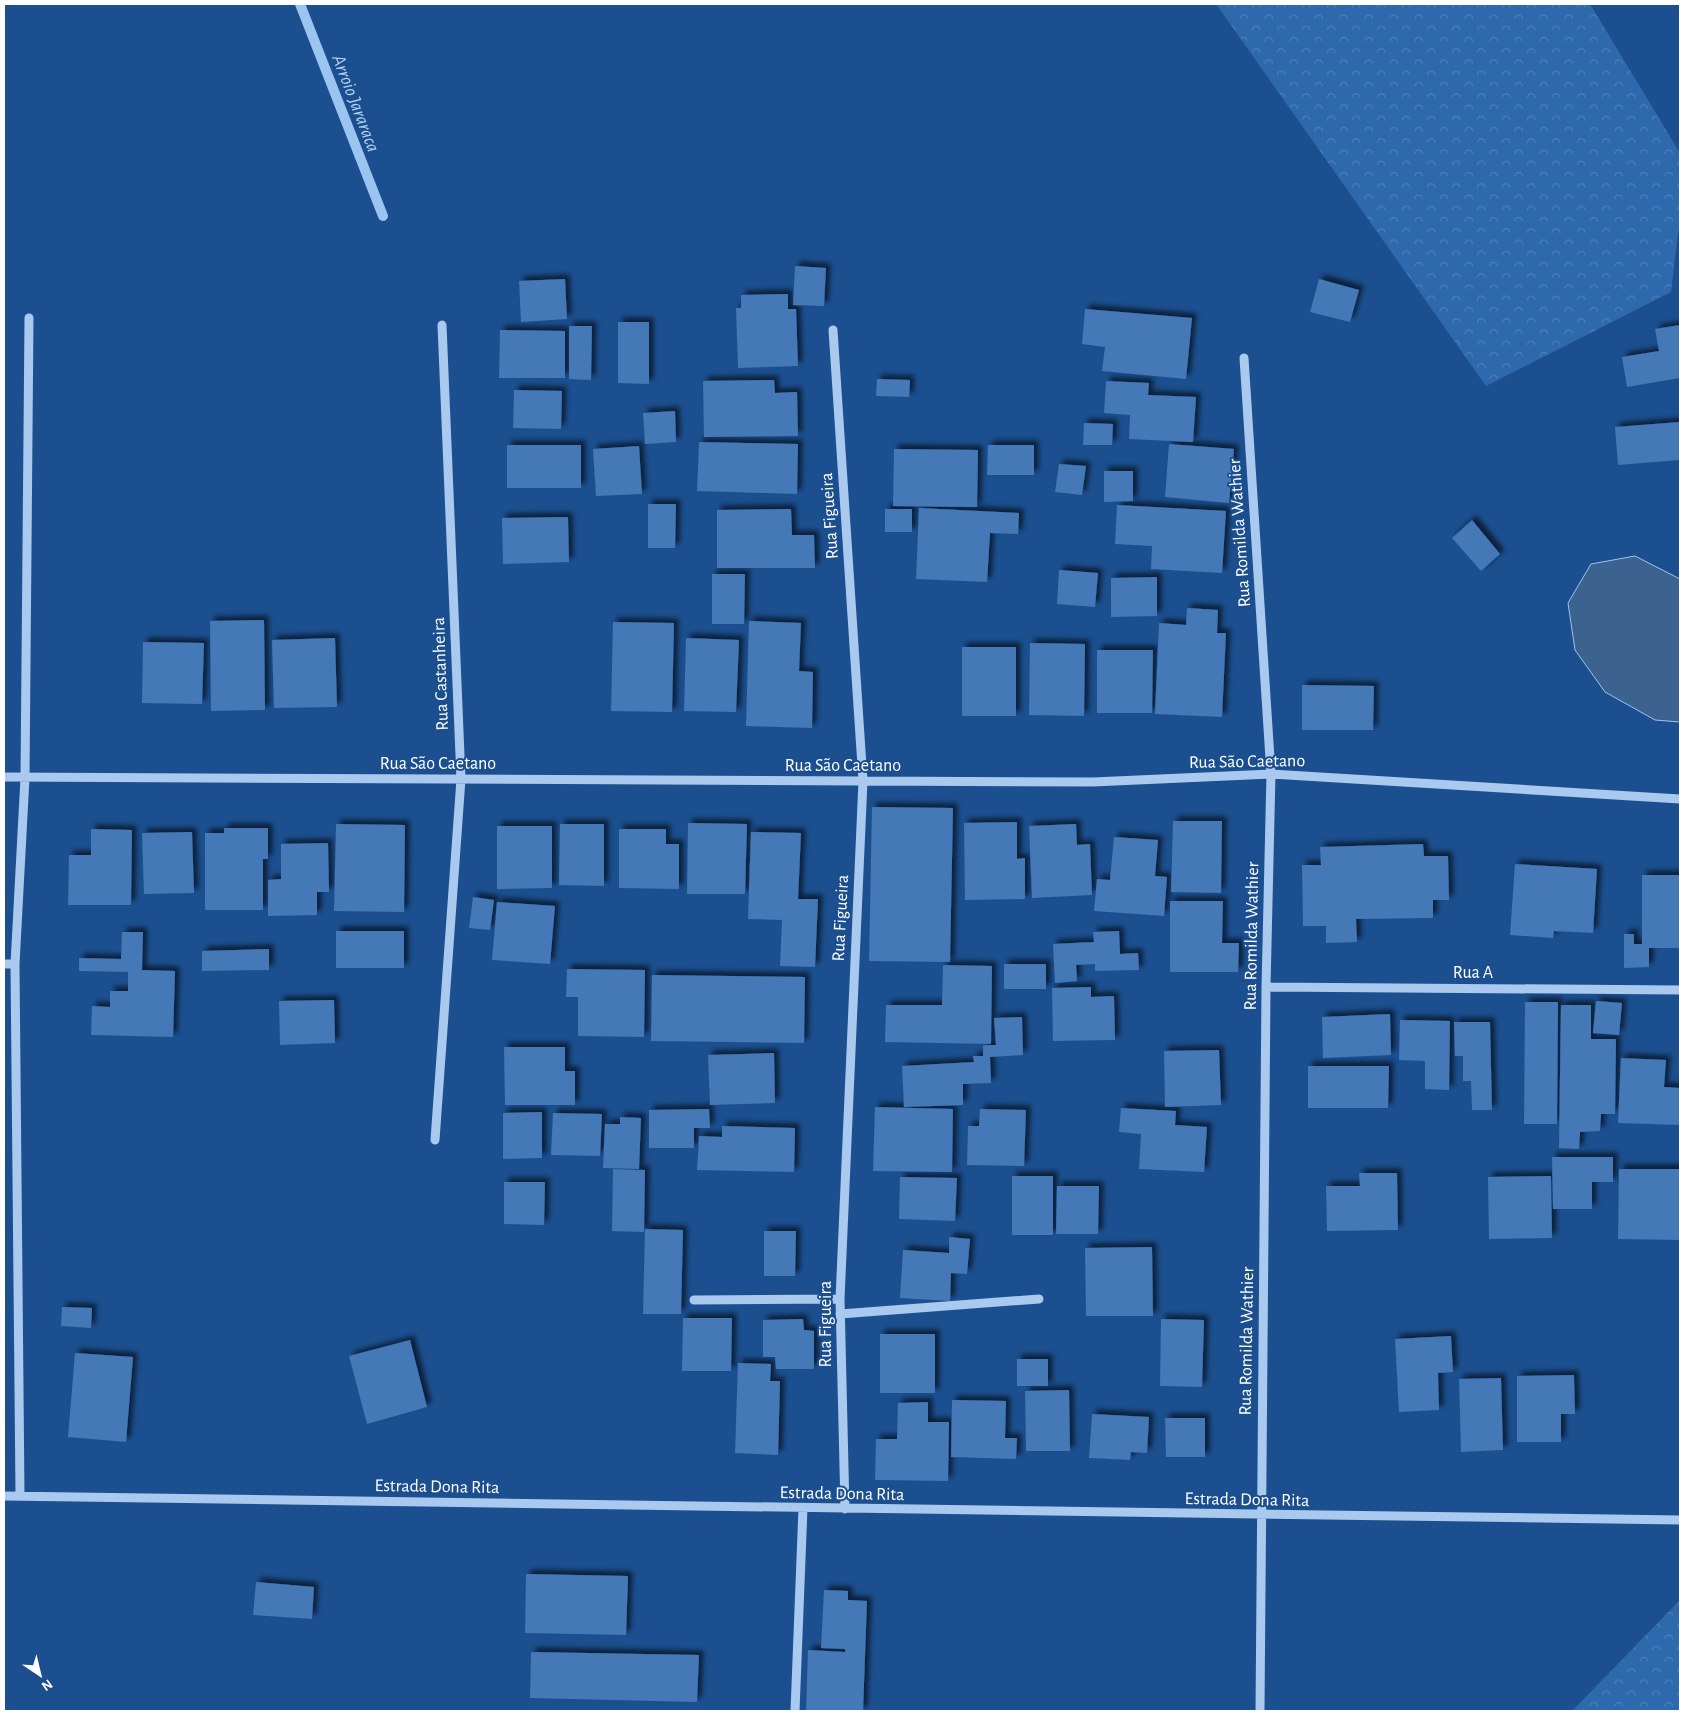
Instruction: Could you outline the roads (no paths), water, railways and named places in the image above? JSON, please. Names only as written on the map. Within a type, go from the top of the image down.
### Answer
[{"type":"street","points":[[20,1495],[15,964],[25,778],[28,318]]},
{"type":"street","name":"Rua Castanheira","points":[[434,1140],[461,779],[442,325]]},
{"type":"street","name":"Rua Figueira","points":[[833,330],[863,781],[840,1299],[845,1509]]},
{"type":"street","name":"Rua Romilda Wathier","points":[[1244,358],[1270,774],[1260,1516],[1260,1711]]},
{"type":"street","name":"Rua São Caetano","points":[[4,777],[1094,782],[1270,774],[1680,799]]},
{"type":"street","points":[[4,964],[15,964]]},
{"type":"street","name":"Rua A","points":[[1266,987],[1680,990]]},
{"type":"street","points":[[694,1300],[840,1299]]},
{"type":"street","points":[[840,1314],[1039,1300]]},
{"type":"street","name":"Estrada Dona Rita","points":[[4,1496],[1260,1516],[1680,1520]]},
{"type":"street","points":[[795,1711],[803,1508]]},
{"type":"waterway","name":"Arroio Jararaca","points":[[300,4],[383,216]]}]
